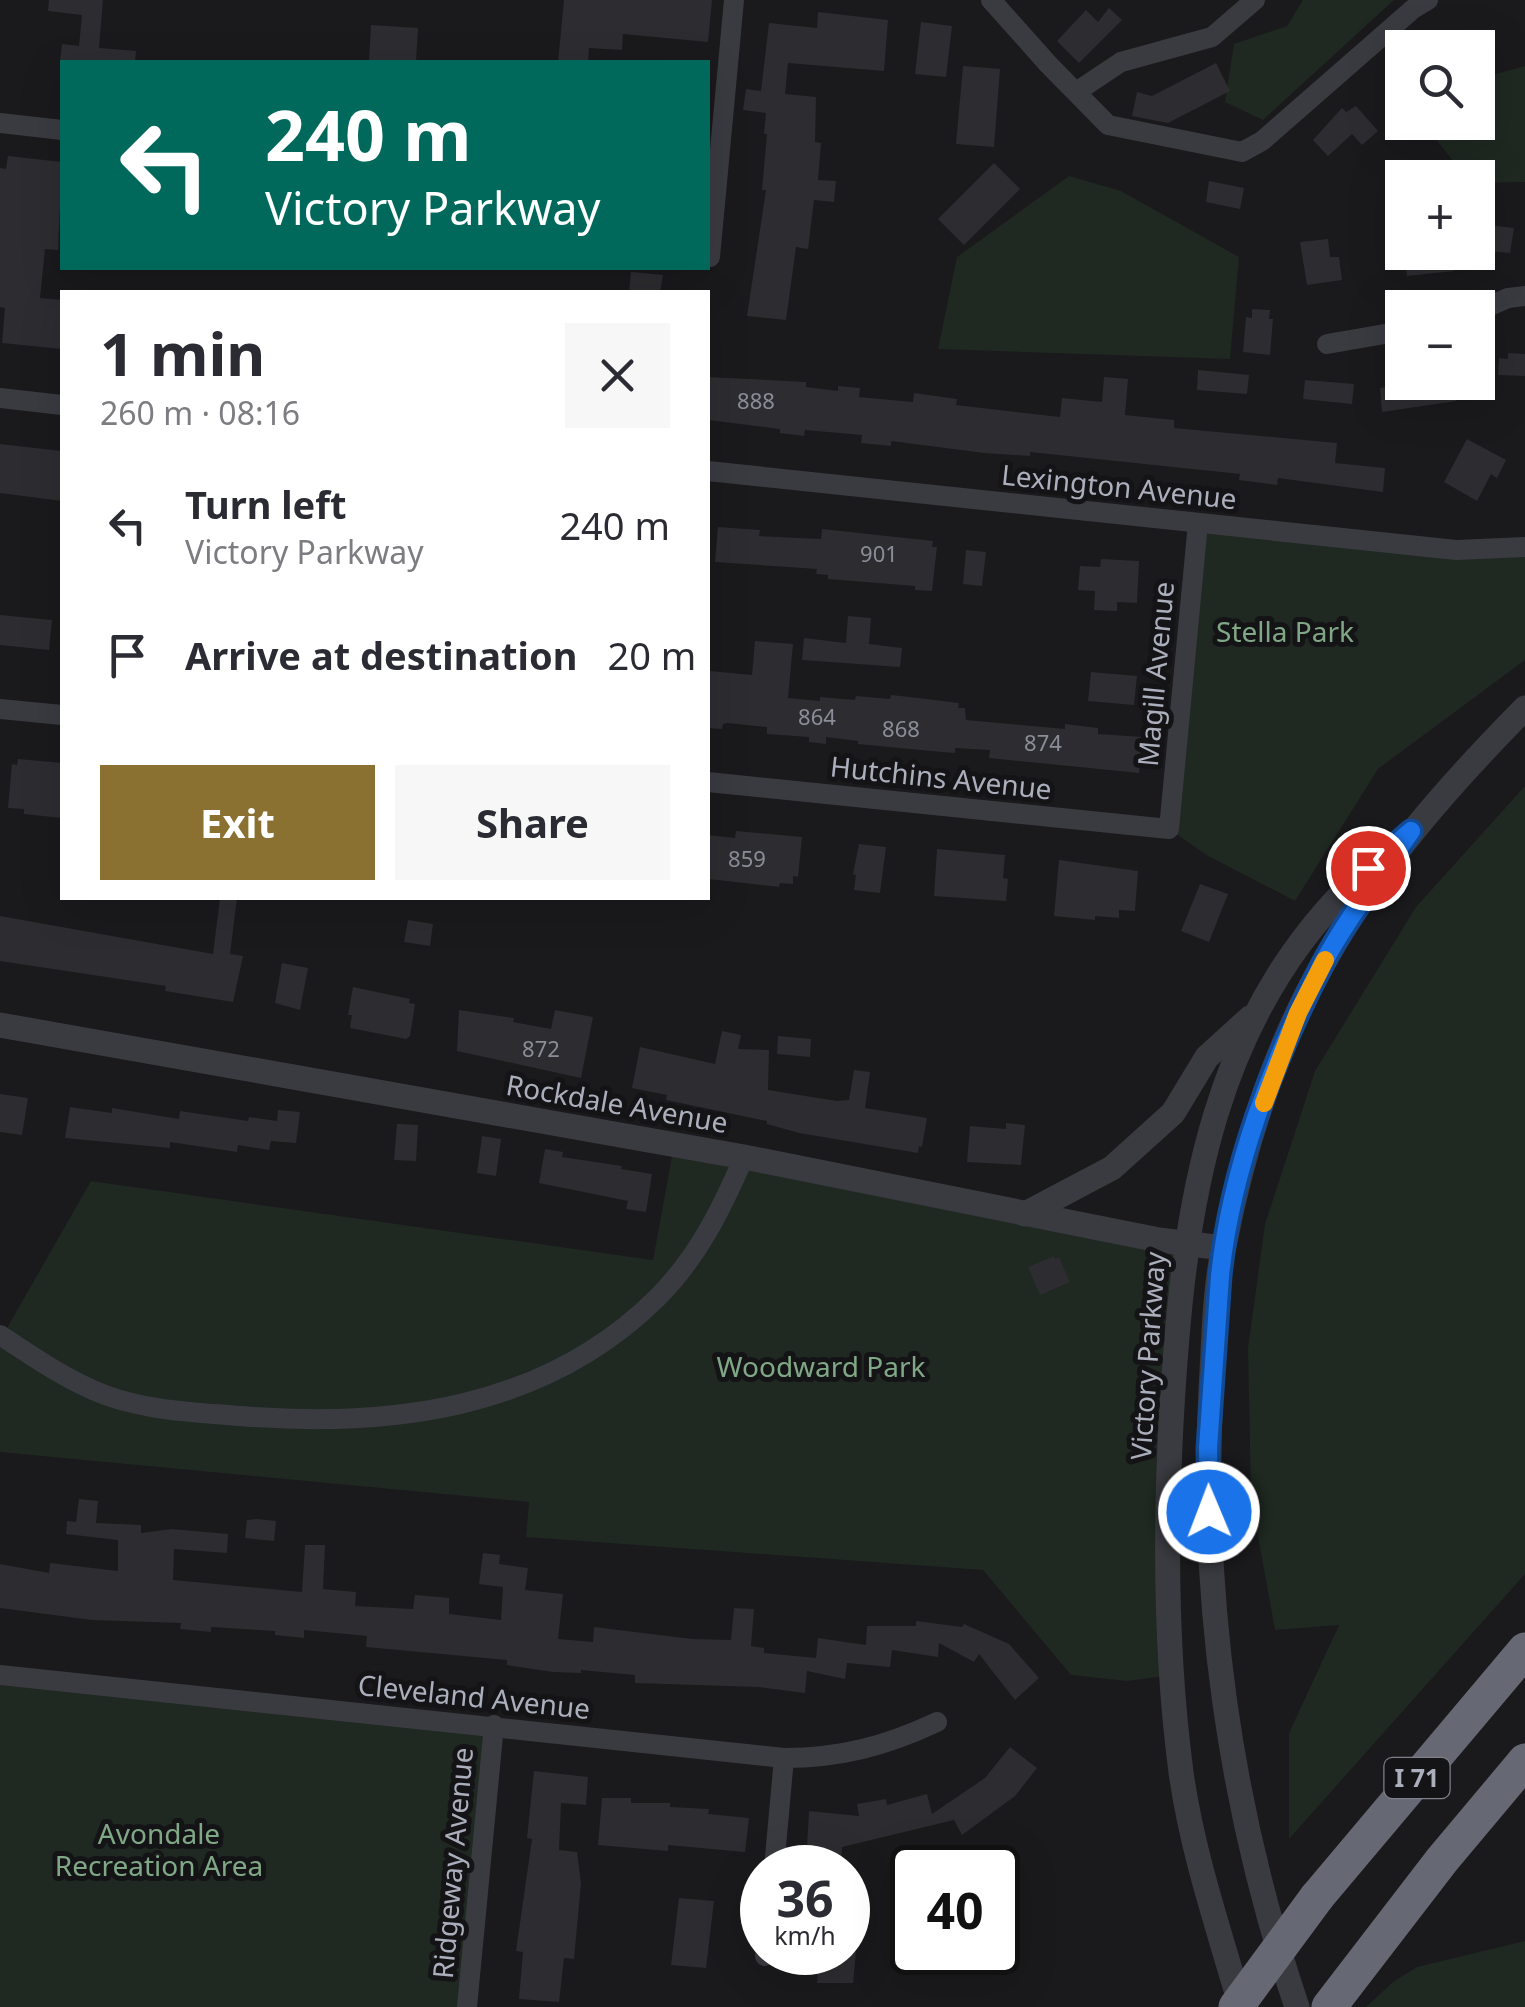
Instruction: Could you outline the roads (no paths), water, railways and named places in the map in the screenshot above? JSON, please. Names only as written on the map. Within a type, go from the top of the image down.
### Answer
[{"type":"highway","name":"I 71","points":[[1238,2007],[1317,1897],[1522,1647]]},
{"type":"highway","name":"I 71","points":[[1338,1995],[1525,1762]]},
{"type":"street","points":[[710,256],[734,0]]},
{"type":"street","points":[[992,0],[1114,128],[1233,151],[1251,150],[1413,8],[1428,0]]},
{"type":"street","points":[[1076,92],[1120,62],[1212,37],[1255,0]]},
{"type":"street","points":[[0,123],[60,130]]},
{"type":"street","points":[[1495,304],[1525,296]]},
{"type":"street","points":[[1327,344],[1385,334]]},
{"type":"street","points":[[0,398],[60,405]]},
{"type":"street","name":"Lexington Avenue","points":[[710,472],[1456,550],[1525,547]]},
{"type":"street","name":"Magill Avenue","points":[[1169,829],[1198,523]]},
{"type":"street","name":"Victory Parkway","points":[[1238,2007],[1194,1840],[1182,1773],[1172,1675],[1170,1463],[1185,1244],[1198,1174],[1214,1114],[1257,1012],[1301,944],[1347,886],[1411,831],[1525,708]]},
{"type":"street","points":[[0,709],[60,715]]},
{"type":"street","name":"Hutchins Avenue","points":[[710,782],[1169,829]]},
{"type":"street","name":"Victory Parkway","points":[[1296,2007],[1262,1898],[1240,1803],[1209,1544],[1208,1448],[1223,1248],[1246,1156],[1298,1013],[1324,962],[1411,831]]},
{"type":"street","points":[[1025,1214],[1112,1168],[1173,1113],[1207,1057],[1257,1012]]},
{"type":"street","name":"Rockdale Avenue","points":[[0,1024],[744,1157],[1025,1214],[1223,1248]]},
{"type":"street","points":[[0,1335],[60,1375],[105,1394],[171,1411],[308,1421],[364,1420],[472,1402],[557,1369],[628,1323],[657,1298],[716,1223],[744,1157]]},
{"type":"street","name":"Cleveland Avenue","points":[[0,1675],[784,1758],[858,1752],[894,1742],[937,1722]]},
{"type":"street","name":"Ridgeway Avenue","points":[[467,2007],[494,1725]]},
{"type":"street","points":[[776,1845],[784,1758]]},
{"type":"park label","name":"Stella Park","points":[[1285,632]]},
{"type":"park label","name":"Woodward Park","points":[[821,1367]]},
{"type":"park label","name":"Avondale Recreation Area","points":[[159,1850]]}]
